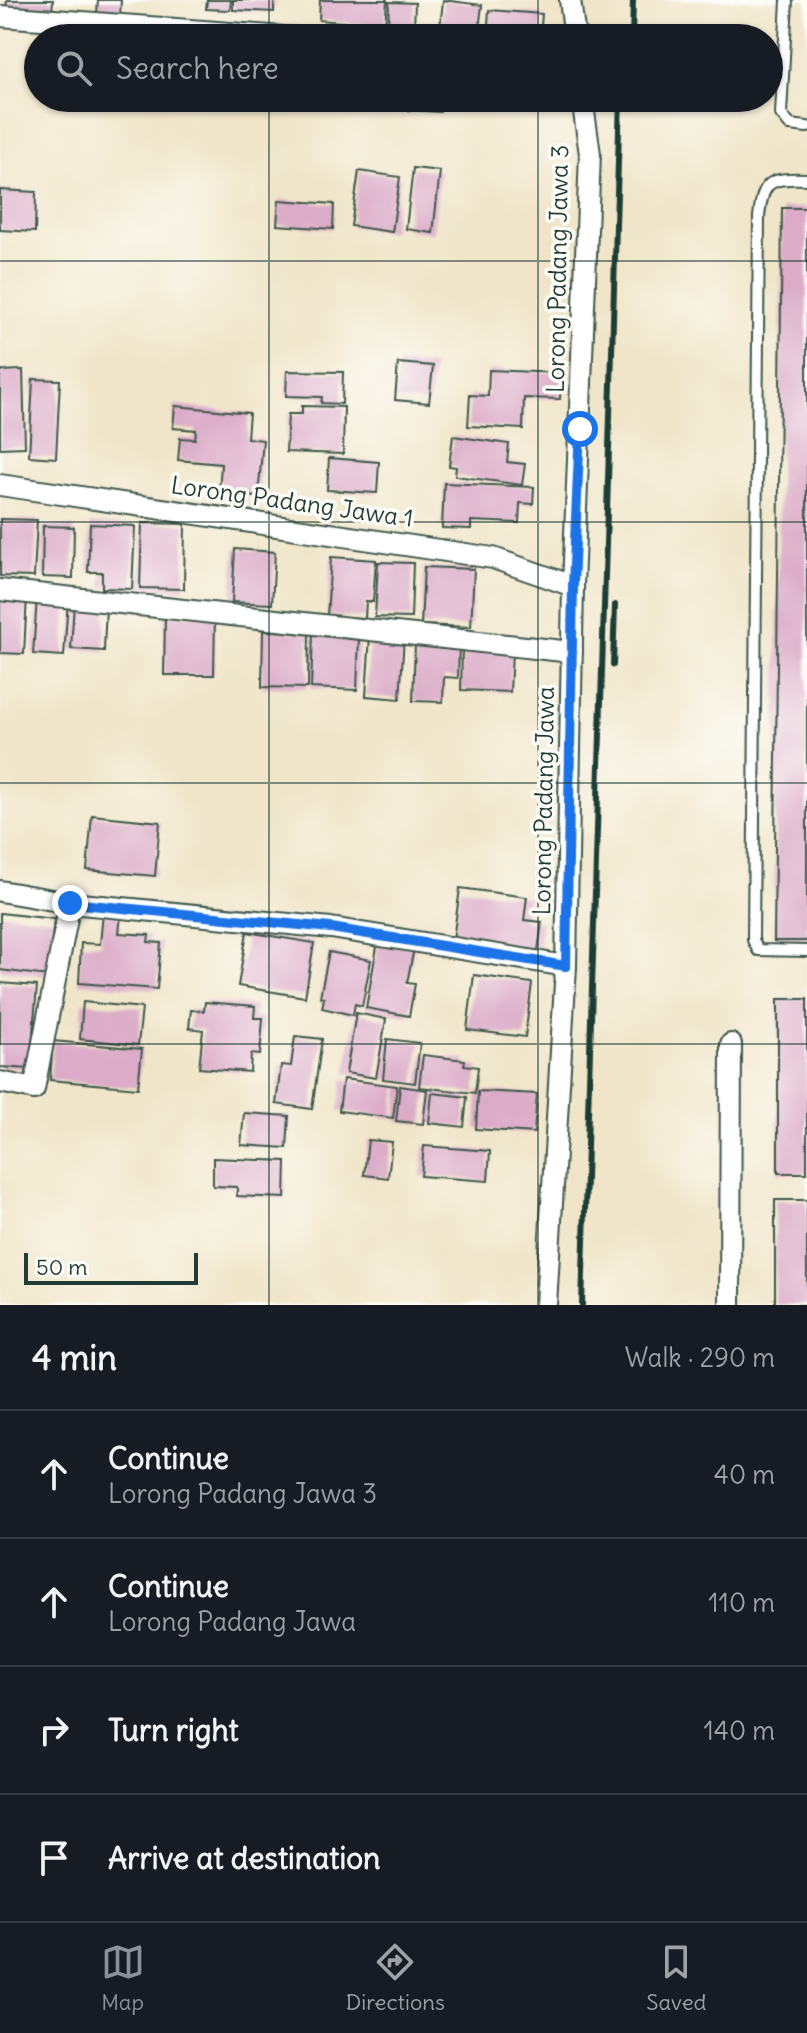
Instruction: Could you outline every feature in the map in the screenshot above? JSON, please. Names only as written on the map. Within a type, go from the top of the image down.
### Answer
[{"type":"street","points":[[570,0],[573,24]]},
{"type":"street","points":[[0,16],[108,24]]},
{"type":"street","name":"Lorong Padang Jawa 3","points":[[573,586],[590,154],[584,112]]},
{"type":"street","name":"Lorong Padang Jawa 1","points":[[0,485],[493,558],[573,586]]},
{"type":"street","name":"Lorong Padang Jawa","points":[[546,1305],[566,966],[573,586]]},
{"type":"street","points":[[0,590],[572,652]]},
{"type":"street","points":[[0,891],[70,903],[331,928],[566,966]]},
{"type":"street","points":[[0,1082],[34,1089],[70,903]]},
{"type":"street","points":[[730,1305],[731,1044]]},
{"type":"lane","points":[[783,76],[787,0]]},
{"type":"lane","points":[[781,112],[790,125],[807,127]]},
{"type":"lane","points":[[807,179],[779,179],[769,183],[762,192],[759,217],[753,940],[758,950],[807,951]]},
{"type":"building","points":[[7,0],[53,0],[52,11],[6,8]]},
{"type":"building","points":[[98,0],[121,0],[120,16],[97,14]]},
{"type":"building","points":[[207,0],[231,0],[230,10],[206,9]]},
{"type":"building","points":[[233,0],[274,0],[274,12],[233,10]]},
{"type":"building","points":[[320,0],[387,0],[385,24],[319,20]]},
{"type":"building","points":[[443,0],[482,5],[480,24],[440,24]]},
{"type":"building","points":[[389,2],[415,3],[414,24],[388,24]]},
{"type":"building","points":[[489,10],[542,14],[541,24],[488,24]]},
{"type":"building","points":[[413,168],[440,171],[433,233],[406,229]]},
{"type":"building","points":[[359,171],[400,177],[392,232],[351,226]]},
{"type":"building","points":[[0,190],[36,192],[35,232],[0,230]]},
{"type":"building","points":[[279,200],[334,204],[333,229],[277,225]]},
{"type":"building","points":[[782,208],[807,208],[807,941],[774,941]]},
{"type":"building","points":[[398,363],[433,366],[429,403],[395,400]]},
{"type":"building","points":[[23,370],[25,447],[0,448],[0,371]]},
{"type":"building","points":[[489,370],[561,373],[560,399],[524,398],[523,429],[468,426],[470,395],[488,396]]},
{"type":"building","points":[[287,371],[343,372],[342,404],[321,403],[322,397],[286,396]]},
{"type":"building","points":[[33,379],[60,380],[56,458],[29,456]]},
{"type":"building","points":[[175,406],[249,413],[247,438],[263,440],[258,497],[219,494],[221,464],[178,460],[180,438],[195,439],[196,430],[173,428]]},
{"type":"building","points":[[302,406],[344,407],[343,454],[286,452],[288,414],[302,414]]},
{"type":"building","points":[[453,436],[509,444],[507,462],[525,464],[522,485],[455,476],[456,467],[449,466]]},
{"type":"building","points":[[329,458],[379,462],[377,493],[327,490]]},
{"type":"building","points":[[444,483],[534,487],[533,504],[520,503],[519,523],[471,521],[471,529],[442,528]]},
{"type":"building","points":[[0,519],[37,520],[34,577],[0,576]]},
{"type":"building","points":[[142,523],[185,524],[184,589],[140,588]]},
{"type":"building","points":[[90,524],[135,526],[132,589],[102,588],[102,572],[88,572]]},
{"type":"building","points":[[43,526],[74,527],[73,578],[42,577]]},
{"type":"building","points":[[235,549],[275,552],[272,604],[232,602]]},
{"type":"building","points":[[331,557],[376,560],[373,602],[366,601],[365,618],[327,616]]},
{"type":"building","points":[[378,562],[413,563],[411,618],[375,617]]},
{"type":"building","points":[[424,567],[474,569],[471,627],[421,625]]},
{"type":"building","points":[[0,594],[27,595],[24,654],[0,653]]},
{"type":"building","points":[[37,598],[68,600],[64,656],[33,654]]},
{"type":"building","points":[[74,603],[106,604],[104,651],[71,649]]},
{"type":"building","points":[[165,615],[215,616],[214,675],[164,675]]},
{"type":"building","points":[[263,631],[309,632],[308,688],[262,687]]},
{"type":"building","points":[[313,634],[359,636],[357,690],[311,688]]},
{"type":"building","points":[[370,635],[404,637],[400,699],[366,696]]},
{"type":"building","points":[[415,643],[459,645],[458,678],[444,677],[443,702],[413,701]]},
{"type":"building","points":[[462,649],[512,651],[510,692],[461,690]]},
{"type":"building","points":[[92,815],[160,822],[155,876],[87,870]]},
{"type":"building","points":[[460,888],[527,897],[524,920],[542,922],[538,951],[453,940]]},
{"type":"building","points":[[0,913],[54,919],[48,976],[0,970]]},
{"type":"building","points":[[103,913],[121,914],[119,933],[149,935],[148,942],[161,943],[157,989],[79,983],[81,943],[100,944]]},
{"type":"building","points":[[247,932],[314,943],[305,997],[238,986]]},
{"type":"building","points":[[378,941],[414,948],[407,983],[415,984],[409,1016],[366,1008]]},
{"type":"building","points":[[329,952],[371,960],[362,1006],[355,1004],[353,1015],[322,1008],[324,998],[320,997]]},
{"type":"building","points":[[474,975],[532,983],[525,1037],[467,1030]]},
{"type":"building","points":[[0,983],[37,986],[30,1069],[0,1067]]},
{"type":"building","points":[[778,999],[807,999],[807,1173],[778,1173]]},
{"type":"building","points":[[83,1002],[142,1008],[138,1045],[80,1039]]},
{"type":"building","points":[[205,1002],[255,1006],[254,1018],[263,1018],[260,1055],[251,1054],[250,1072],[199,1068],[203,1030],[189,1028],[191,1010],[204,1011]]},
{"type":"building","points":[[356,1013],[386,1019],[376,1078],[346,1073]]},
{"type":"building","points":[[295,1036],[322,1039],[312,1109],[276,1104],[281,1065],[291,1066]]},
{"type":"building","points":[[387,1039],[420,1043],[415,1083],[383,1079]]},
{"type":"building","points":[[53,1041],[142,1049],[138,1088],[50,1080]]},
{"type":"building","points":[[423,1055],[465,1060],[464,1065],[478,1067],[475,1093],[419,1087]]},
{"type":"building","points":[[343,1079],[397,1086],[393,1118],[339,1111]]},
{"type":"building","points":[[400,1086],[427,1090],[423,1124],[396,1121]]},
{"type":"building","points":[[478,1091],[537,1094],[534,1133],[476,1129]]},
{"type":"building","points":[[432,1093],[467,1097],[464,1127],[429,1123]]},
{"type":"building","points":[[244,1113],[289,1116],[287,1148],[241,1145]]},
{"type":"building","points":[[368,1140],[392,1142],[388,1178],[364,1175]]},
{"type":"building","points":[[424,1146],[490,1151],[488,1181],[421,1176]]},
{"type":"building","points":[[213,1158],[286,1161],[285,1198],[237,1196],[237,1187],[213,1186]]},
{"type":"building","points":[[775,1200],[807,1200],[807,1305],[775,1305]]},
{"type":"railway","points":[[632,24],[633,0]]},
{"type":"railway","points":[[582,1305],[620,112]]},
{"type":"railway","points":[[613,665],[615,605]]},
{"type":"route","points":[[70,903],[331,928],[566,966],[573,586],[580,429]]}]
